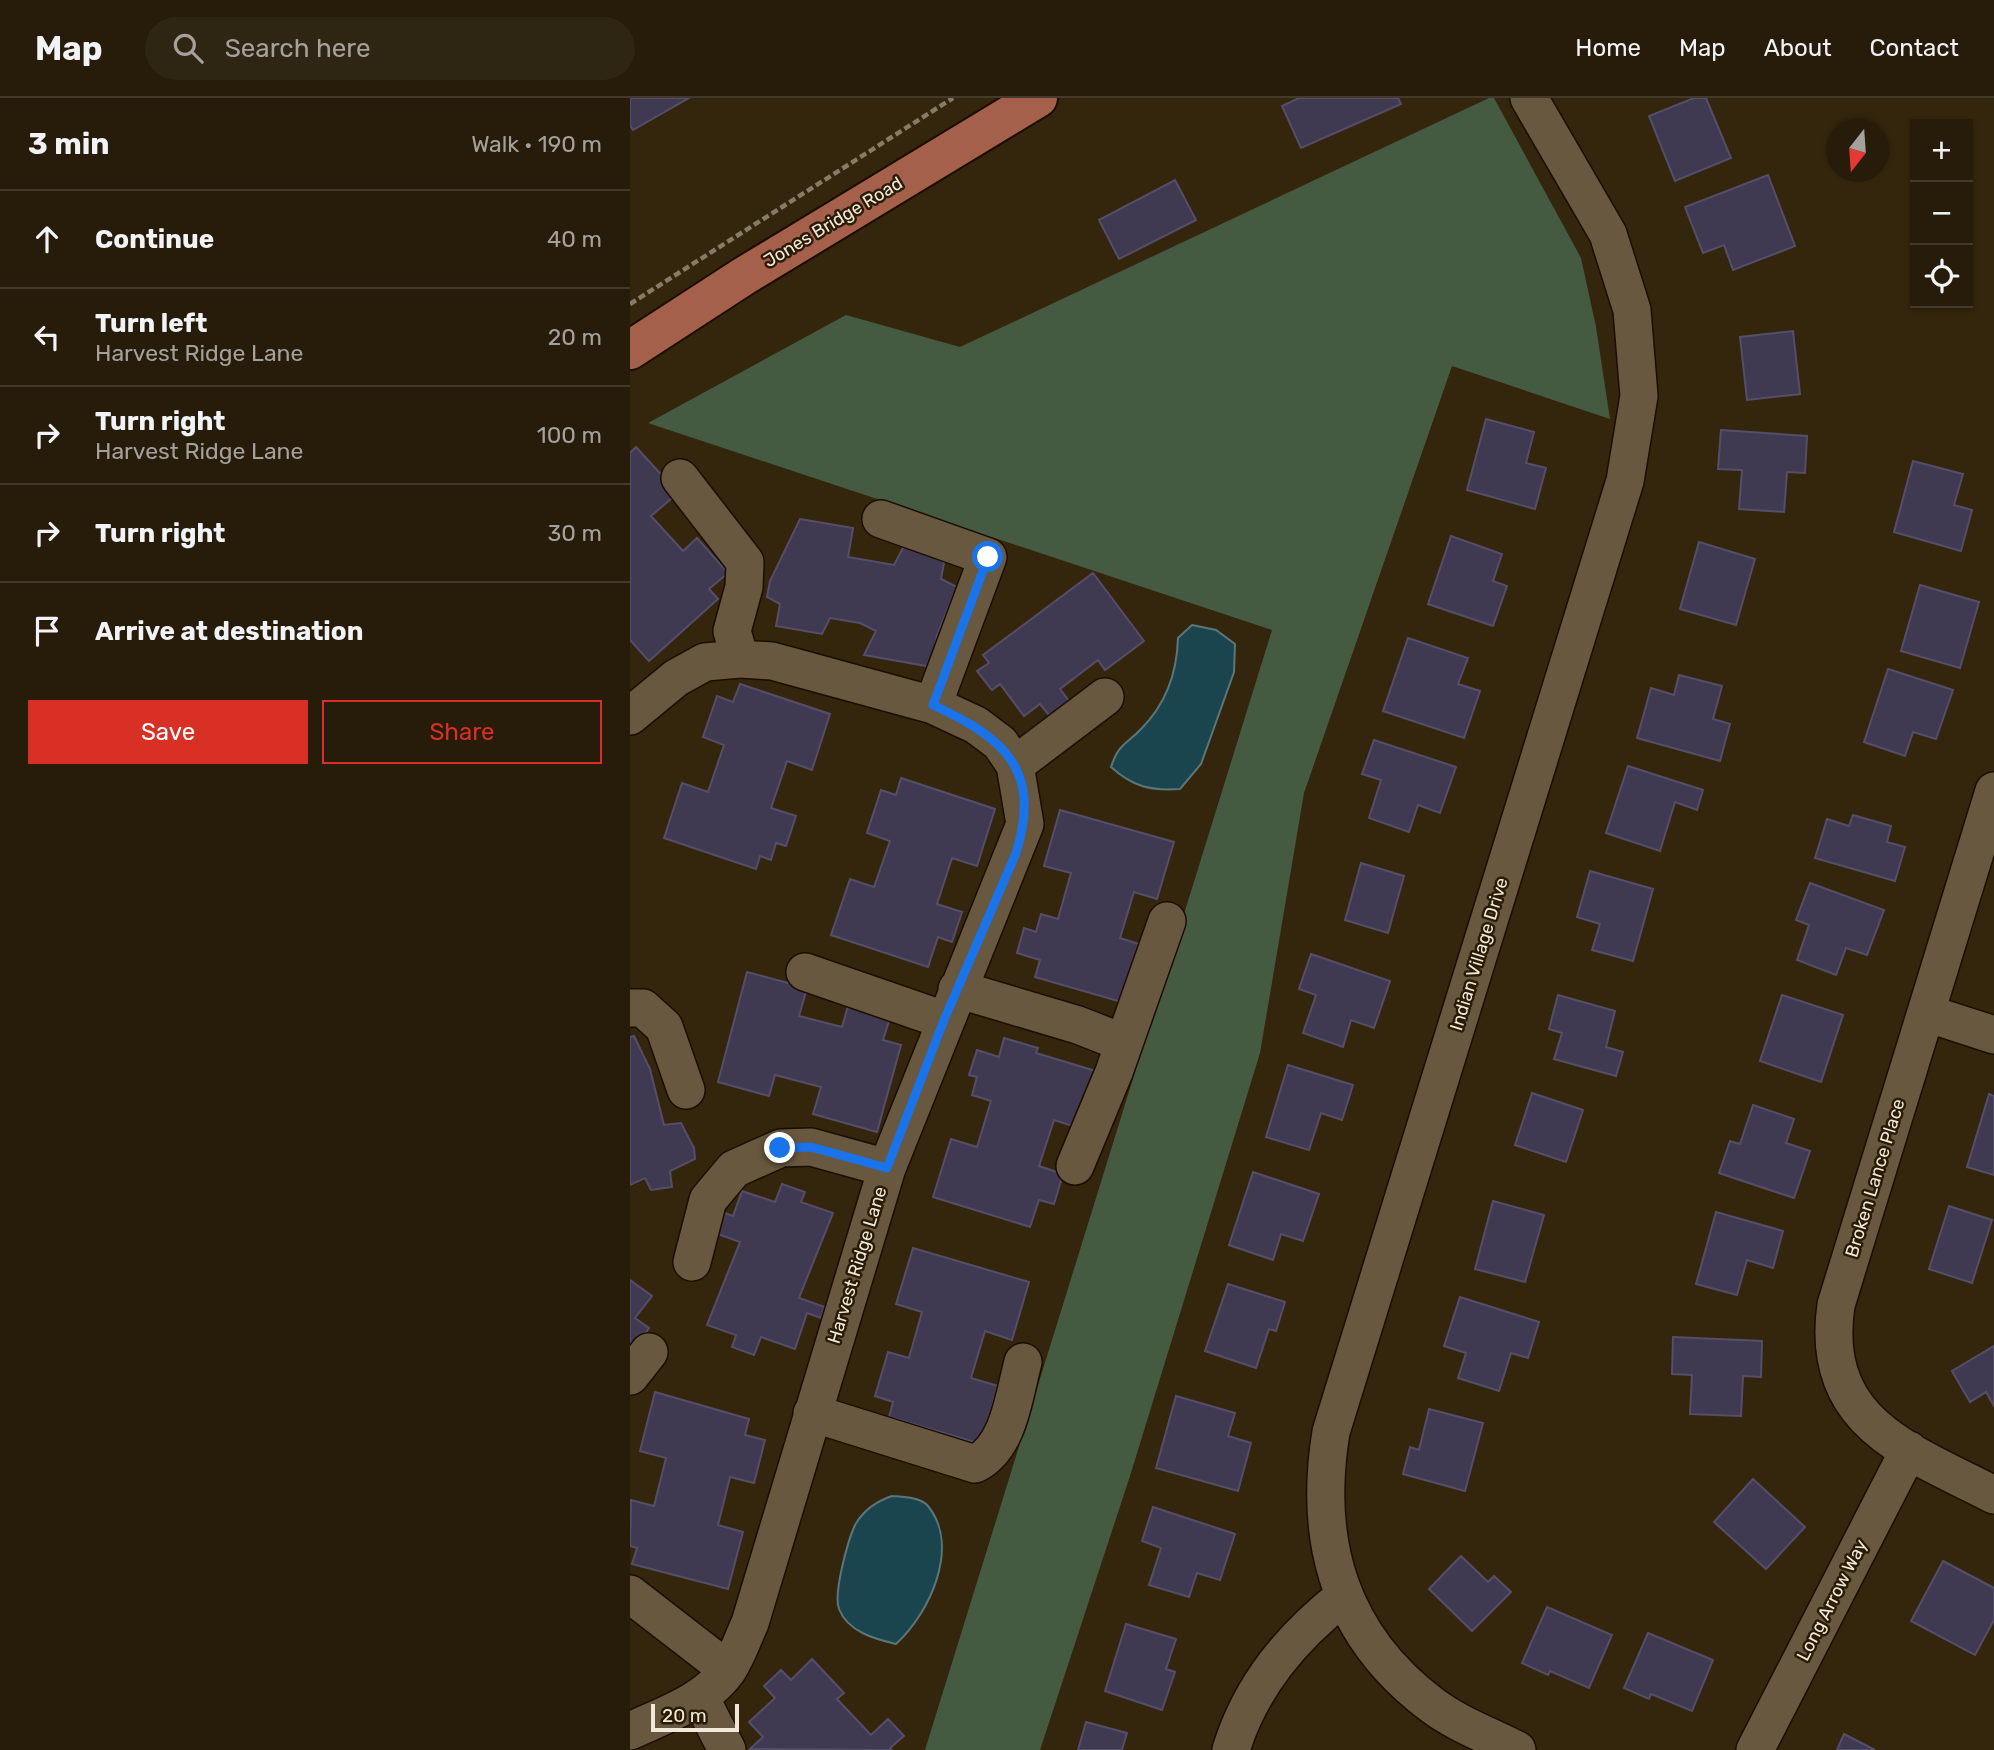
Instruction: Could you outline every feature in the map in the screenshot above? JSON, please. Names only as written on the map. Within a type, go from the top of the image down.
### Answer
[{"type":"main road","points":[[973,137],[992,98]]},
{"type":"main road","name":"Jones Bridge Road","points":[[630,351],[744,276],[1038,98]]},
{"type":"street","name":"Indian Village Drive","points":[[1517,1750],[1433,1706],[1380,1657],[1344,1596],[1330,1554],[1324,1515],[1324,1476],[1331,1432],[1625,481],[1639,396],[1632,310],[1608,234],[1529,98]]},
{"type":"street","points":[[680,478],[745,562],[744,587],[732,631],[740,659]]},
{"type":"street","points":[[881,519],[988,557],[933,705]]},
{"type":"street","name":"Harvest Ridge Lane","points":[[630,716],[676,678],[705,662],[740,659],[772,661],[933,705],[976,725],[1000,743],[1015,765],[1025,824],[887,1168],[750,1623],[728,1670],[700,1697],[630,1731]]},
{"type":"street","points":[[1015,765],[1105,697]]},
{"type":"street","name":"Broken Lance Place","points":[[1994,790],[1836,1305],[1832,1329],[1836,1367],[1852,1402],[1878,1432],[1994,1495]]},
{"type":"street","points":[[1075,1166],[1124,1043],[1167,921]]},
{"type":"street","points":[[805,972],[951,1004],[1078,1025],[1124,1043]]},
{"type":"street","points":[[630,1008],[643,1008],[664,1027],[686,1090]]},
{"type":"street","points":[[1926,1013],[1994,1035]]},
{"type":"street","points":[[692,1262],[708,1200],[734,1169],[780,1148],[811,1147],[887,1168]]},
{"type":"street","points":[[812,1413],[975,1464],[985,1460],[1000,1440],[1023,1362]]},
{"type":"street","name":"Long Arrow Way","points":[[1755,1750],[1909,1450]]},
{"type":"street","points":[[630,1594],[728,1670]]},
{"type":"street","points":[[1231,1750],[1256,1692],[1280,1656],[1310,1623],[1344,1596]]},
{"type":"street","points":[[700,1697],[727,1750]]},
{"type":"path","points":[[630,304],[953,98]]},
{"type":"green space","points":[[1489,98],[1494,98],[1581,258],[1596,327],[1610,419],[1452,366],[1304,793],[1260,1053],[1130,1476],[1040,1750],[925,1750],[1272,630],[648,423],[846,315],[960,347]]},
{"type":"water","points":[[1192,625],[1216,630],[1235,644],[1234,672],[1201,764],[1180,789],[1143,786],[1127,779],[1111,767],[1120,749],[1157,709],[1172,676],[1178,638]]},
{"type":"water","points":[[892,1496],[925,1503],[937,1522],[942,1541],[937,1579],[929,1598],[920,1616],[896,1644],[855,1629],[843,1617],[838,1602],[842,1567],[855,1525],[871,1507]]},
{"type":"building","points":[[630,98],[689,98],[633,130],[630,125]]},
{"type":"building","points":[[1299,98],[1398,98],[1401,104],[1301,148],[1282,106]]},
{"type":"building","points":[[1694,98],[1706,98],[1731,158],[1675,181],[1649,116]]},
{"type":"building","points":[[1768,175],[1795,246],[1733,270],[1724,245],[1703,253],[1685,207]]},
{"type":"building","points":[[1175,180],[1196,220],[1119,259],[1099,220]]},
{"type":"building","points":[[1793,331],[1800,394],[1747,400],[1740,337]]},
{"type":"building","points":[[1486,419],[1534,432],[1526,463],[1546,468],[1535,509],[1467,490]]},
{"type":"building","points":[[1721,430],[1807,436],[1805,473],[1787,472],[1784,512],[1739,509],[1742,470],[1718,469]]},
{"type":"building","points":[[636,447],[678,493],[651,516],[683,551],[697,538],[728,573],[709,589],[718,599],[649,661],[630,640],[630,453]]},
{"type":"building","points":[[1913,461],[1963,474],[1954,505],[1972,510],[1961,551],[1894,532]]},
{"type":"building","points":[[800,519],[853,528],[848,557],[894,565],[905,544],[946,552],[941,579],[957,587],[937,635],[932,667],[864,655],[876,631],[860,623],[830,618],[822,634],[776,626],[780,604],[767,597],[770,581]]},
{"type":"building","points":[[1451,536],[1502,554],[1493,581],[1507,586],[1493,626],[1428,604]]},
{"type":"building","points":[[1699,542],[1755,559],[1736,625],[1680,609]]},
{"type":"building","points":[[1093,573],[1144,641],[1105,670],[1098,660],[1060,689],[1073,706],[1053,720],[1040,704],[1024,716],[1000,684],[992,690],[977,671],[989,663],[983,655]]},
{"type":"building","points":[[1920,585],[1979,602],[1960,668],[1901,651]]},
{"type":"building","points":[[1408,638],[1468,658],[1458,684],[1480,691],[1464,738],[1383,711]]},
{"type":"building","points":[[1888,669],[1953,690],[1936,739],[1913,732],[1905,756],[1864,742]]},
{"type":"building","points":[[1679,675],[1722,686],[1713,719],[1730,724],[1720,761],[1637,738],[1651,688],[1674,695]]},
{"type":"building","points":[[740,684],[830,714],[812,770],[787,761],[771,808],[796,816],[786,846],[776,843],[771,860],[760,856],[756,869],[664,838],[682,783],[708,792],[724,745],[703,737],[717,696],[733,702]]},
{"type":"building","points":[[1374,740],[1456,767],[1440,813],[1418,805],[1409,832],[1369,818],[1381,780],[1362,774]]},
{"type":"building","points":[[1628,766],[1703,790],[1697,810],[1675,802],[1660,851],[1606,833]]},
{"type":"building","points":[[901,778],[995,809],[977,866],[952,858],[937,904],[962,912],[952,942],[938,937],[928,967],[831,935],[850,879],[874,887],[890,841],[867,833],[881,790],[896,795]]},
{"type":"building","points":[[1060,810],[1174,842],[1157,899],[1134,892],[1120,938],[1148,947],[1132,1005],[1035,977],[1040,960],[1017,953],[1024,928],[1036,932],[1041,914],[1058,919],[1071,873],[1044,866]]},
{"type":"building","points":[[1853,815],[1891,826],[1887,842],[1905,847],[1895,881],[1815,858],[1827,819],[1849,826]]},
{"type":"building","points":[[1361,863],[1404,876],[1388,933],[1345,920]]},
{"type":"building","points":[[1590,871],[1653,889],[1633,961],[1592,950],[1600,924],[1577,917]]},
{"type":"building","points":[[1810,883],[1884,910],[1867,955],[1846,948],[1836,975],[1797,960],[1809,925],[1796,920]]},
{"type":"building","points":[[1311,954],[1390,981],[1374,1028],[1351,1020],[1343,1047],[1303,1033],[1316,995],[1299,989]]},
{"type":"building","points":[[747,972],[807,988],[799,1016],[842,1027],[848,1006],[890,1018],[883,1040],[901,1045],[877,1132],[813,1114],[821,1087],[775,1075],[769,1096],[718,1082]]},
{"type":"building","points":[[1558,995],[1615,1011],[1606,1047],[1623,1052],[1616,1076],[1554,1059],[1562,1033],[1549,1029]]},
{"type":"building","points":[[1782,995],[1843,1015],[1821,1082],[1760,1061]]},
{"type":"building","points":[[634,1036],[650,1069],[664,1125],[681,1123],[694,1148],[695,1159],[670,1171],[672,1187],[651,1190],[645,1178],[630,1185],[630,1037]]},
{"type":"building","points":[[1004,1038],[1038,1048],[1036,1053],[1099,1072],[1082,1129],[1054,1120],[1039,1166],[1063,1174],[1054,1204],[1039,1200],[1030,1227],[933,1197],[951,1139],[977,1147],[991,1101],[972,1095],[977,1077],[969,1075],[977,1050],[999,1057]]},
{"type":"building","points":[[1288,1065],[1353,1085],[1342,1120],[1321,1113],[1309,1150],[1266,1137]]},
{"type":"building","points":[[1532,1093],[1583,1110],[1566,1162],[1515,1145]]},
{"type":"building","points":[[1989,1094],[1994,1096],[1994,1175],[1967,1167]]},
{"type":"building","points":[[1753,1105],[1794,1119],[1786,1143],[1810,1151],[1794,1198],[1719,1173],[1730,1141],[1740,1144]]},
{"type":"building","points":[[1253,1172],[1319,1194],[1303,1241],[1281,1234],[1273,1260],[1229,1245]]},
{"type":"building","points":[[782,1184],[805,1192],[801,1202],[833,1213],[799,1298],[825,1307],[821,1318],[807,1313],[795,1349],[761,1337],[754,1355],[732,1347],[736,1335],[707,1325],[740,1242],[715,1233],[722,1212],[733,1216],[742,1191],[775,1202]]},
{"type":"building","points":[[1493,1201],[1544,1215],[1525,1282],[1475,1269]]},
{"type":"building","points":[[1949,1206],[1992,1220],[1972,1283],[1929,1269]]},
{"type":"building","points":[[1716,1212],[1783,1231],[1773,1268],[1747,1260],[1737,1295],[1696,1284]]},
{"type":"building","points":[[913,1248],[1029,1282],[1012,1340],[985,1331],[971,1378],[998,1386],[981,1444],[889,1417],[893,1402],[875,1396],[888,1352],[909,1358],[922,1312],[896,1304]]},
{"type":"building","points":[[630,1280],[652,1296],[635,1318],[649,1328],[635,1347],[630,1343]]},
{"type":"building","points":[[1228,1284],[1285,1302],[1276,1331],[1269,1329],[1256,1368],[1205,1351]]},
{"type":"building","points":[[1460,1297],[1539,1322],[1528,1358],[1511,1353],[1499,1391],[1458,1378],[1466,1353],[1444,1346]]},
{"type":"building","points":[[1673,1337],[1762,1341],[1761,1377],[1743,1376],[1741,1416],[1690,1414],[1692,1375],[1672,1374]]},
{"type":"building","points":[[1994,1346],[1994,1406],[1986,1392],[1970,1402],[1952,1371]]},
{"type":"building","points":[[655,1392],[749,1419],[745,1435],[765,1440],[754,1483],[730,1477],[718,1525],[743,1532],[728,1589],[632,1564],[637,1548],[630,1546],[631,1500],[654,1506],[666,1458],[640,1451]]},
{"type":"building","points":[[1176,1396],[1235,1413],[1228,1436],[1251,1443],[1238,1491],[1156,1468]]},
{"type":"building","points":[[1429,1409],[1483,1423],[1465,1491],[1403,1474],[1410,1447],[1419,1450]]},
{"type":"building","points":[[1753,1479],[1805,1527],[1766,1569],[1714,1522]]},
{"type":"building","points":[[1153,1507],[1235,1534],[1220,1580],[1197,1573],[1189,1597],[1149,1585],[1161,1548],[1142,1541]]},
{"type":"building","points":[[1461,1556],[1488,1582],[1494,1576],[1511,1592],[1472,1631],[1429,1589]]},
{"type":"building","points":[[1943,1561],[1994,1588],[1994,1620],[1975,1655],[1911,1621]]},
{"type":"building","points":[[1547,1607],[1612,1635],[1589,1688],[1550,1671],[1548,1675],[1522,1663]]},
{"type":"building","points":[[1126,1624],[1176,1639],[1166,1669],[1175,1672],[1162,1710],[1105,1691]]},
{"type":"building","points":[[1648,1633],[1713,1660],[1692,1711],[1651,1694],[1649,1699],[1624,1688]]},
{"type":"building","points":[[812,1659],[844,1693],[837,1699],[871,1735],[888,1719],[904,1736],[890,1748],[892,1750],[750,1749],[763,1737],[749,1722],[775,1698],[764,1686],[781,1670],[791,1680]]},
{"type":"building","points":[[1086,1722],[1127,1733],[1122,1750],[1078,1750]]},
{"type":"building","points":[[1844,1734],[1875,1750],[1837,1750]]},
{"type":"route","points":[[780,1148],[811,1147],[887,1168],[944,1020],[1016,853],[1025,824],[1022,792],[1015,765],[1000,743],[976,725],[933,705],[988,557]]}]
